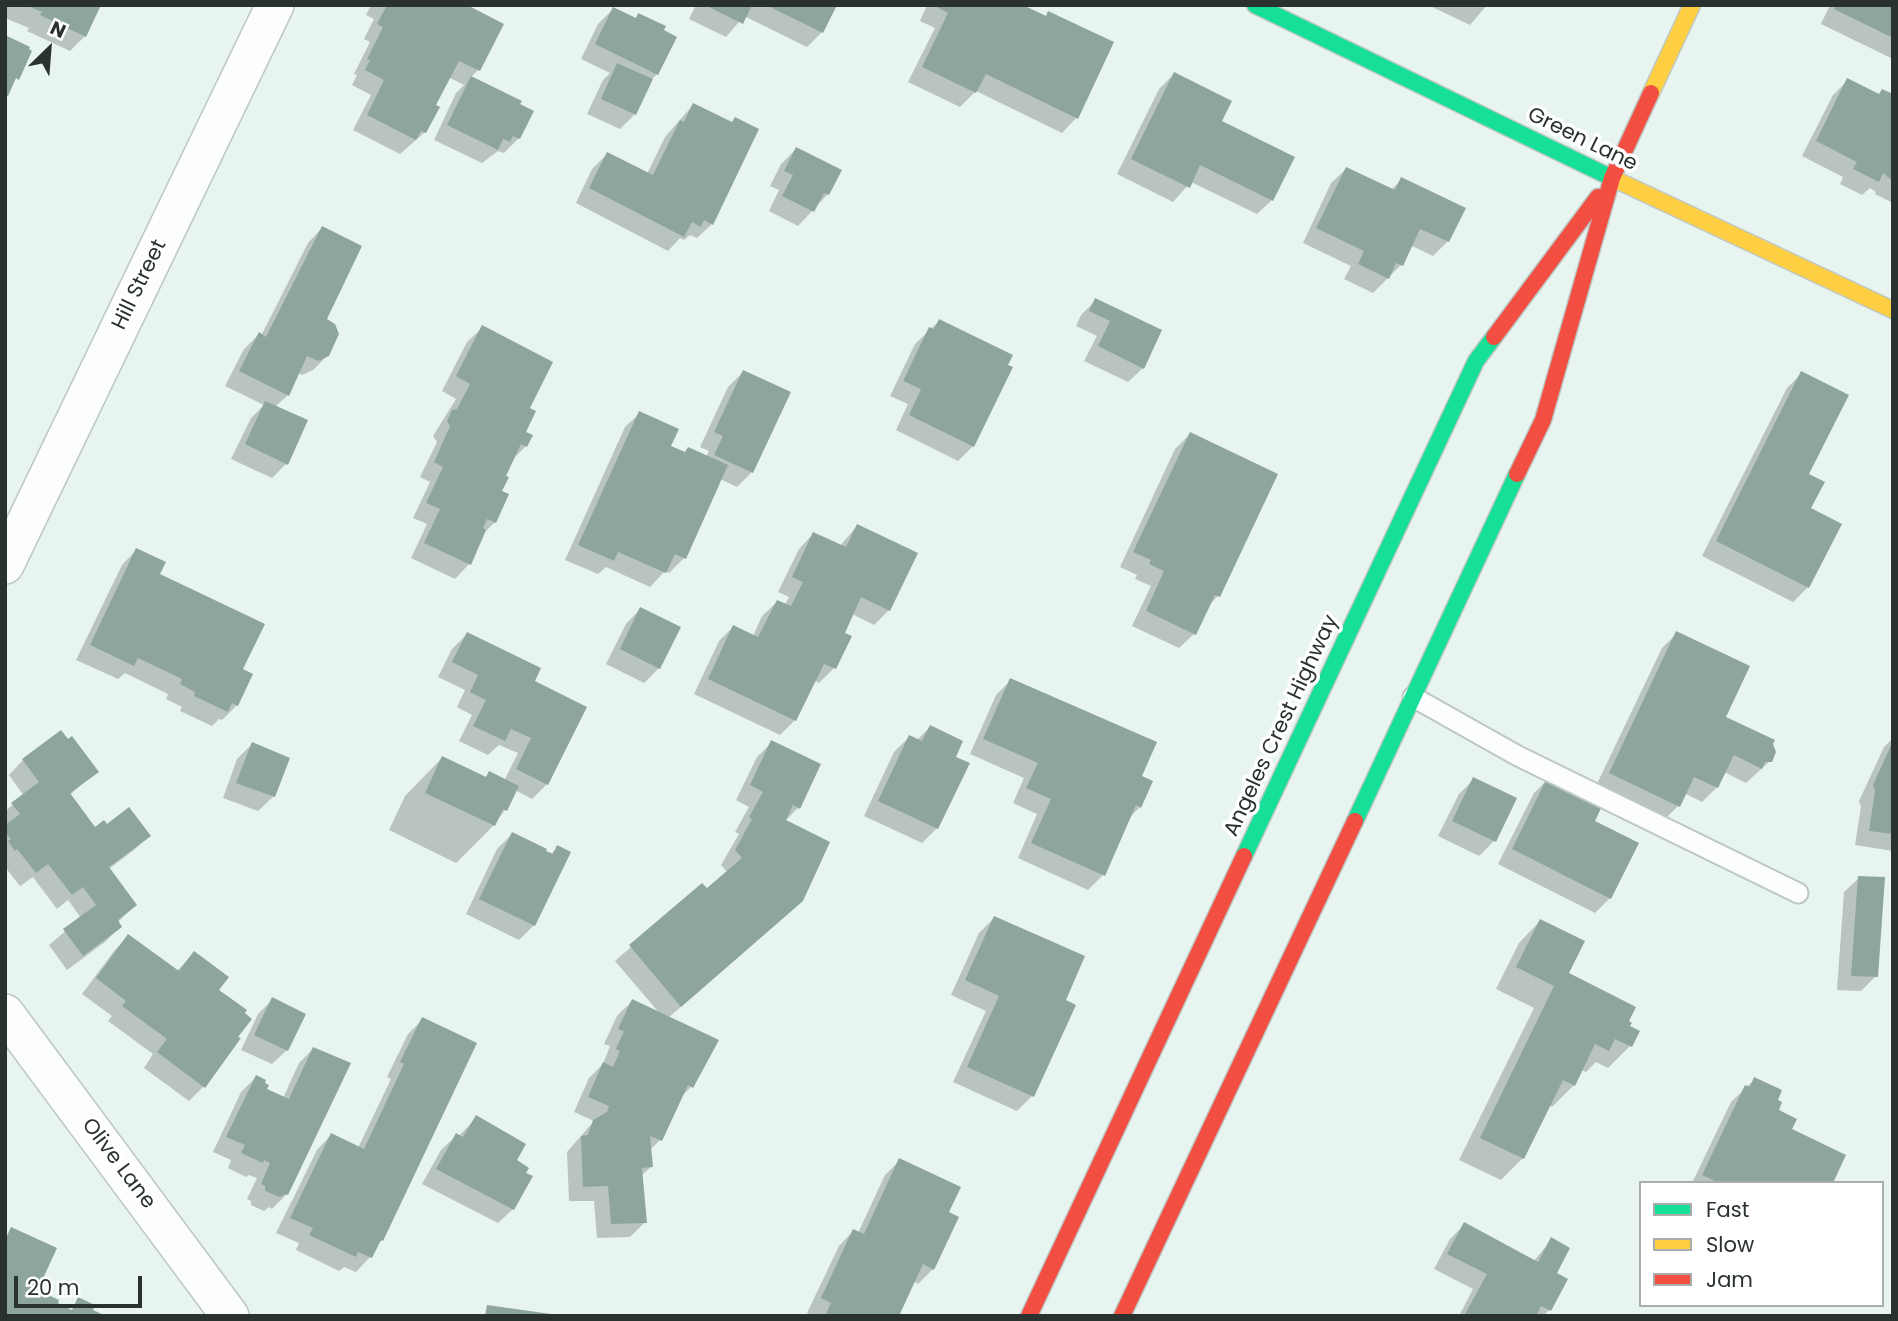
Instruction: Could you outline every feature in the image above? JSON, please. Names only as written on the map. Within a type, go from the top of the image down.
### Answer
[{"type":"main road","name":"Green Lane","points":[[1255,5],[1612,178],[1893,310]]},
{"type":"main road","name":"Angeles Crest Highway","points":[[1122,1316],[1543,420],[1612,178],[1692,5]]},
{"type":"main road","name":"Angeles Crest Highway","points":[[1029,1316],[1475,361],[1612,178]]},
{"type":"street","name":"Hill Street","points":[[5,565],[275,5]]},
{"type":"street","name":"Olive Lane","points":[[5,1013],[230,1316]]},
{"type":"lane","points":[[1413,697],[1518,756],[1798,893]]},
{"type":"building","points":[[26,5],[101,5],[86,37],[40,15],[42,12]]},
{"type":"building","points":[[387,5],[467,5],[504,24],[480,71],[459,61],[436,105],[440,107],[426,133],[421,131],[416,140],[367,115],[384,80],[365,70],[370,60],[367,59],[383,27],[377,24]]},
{"type":"building","points":[[705,5],[752,5],[743,24]]},
{"type":"building","points":[[766,5],[837,5],[823,33]]},
{"type":"building","points":[[933,5],[1023,5],[1046,16],[1048,11],[1114,42],[1078,119],[986,74],[976,93],[922,67],[948,13]]},
{"type":"building","points":[[1836,5],[1893,5],[1893,38],[1834,9]]},
{"type":"building","points":[[613,7],[636,18],[638,13],[666,26],[664,30],[677,37],[658,75],[595,44]]},
{"type":"building","points":[[5,35],[30,47],[32,51],[19,80],[16,78],[8,96],[5,95]]},
{"type":"building","points":[[617,63],[653,79],[636,115],[601,99]]},
{"type":"building","points":[[1174,72],[1232,101],[1222,121],[1295,157],[1273,201],[1200,165],[1190,188],[1131,159]]},
{"type":"building","points":[[471,76],[522,101],[520,104],[534,111],[520,139],[513,136],[510,142],[503,139],[498,150],[447,125]]},
{"type":"building","points":[[1847,78],[1879,94],[1882,89],[1893,94],[1893,181],[1883,173],[1879,182],[1853,169],[1857,162],[1816,141]]},
{"type":"building","points":[[693,103],[732,122],[735,117],[759,129],[713,225],[704,220],[701,227],[692,222],[684,237],[589,188],[607,152],[653,175],[680,120],[684,122]]},
{"type":"building","points":[[796,147],[842,170],[829,195],[824,193],[814,212],[782,196],[793,175],[784,171]]},
{"type":"building","points":[[1346,167],[1395,190],[1401,177],[1466,208],[1449,242],[1420,229],[1403,266],[1396,263],[1389,279],[1358,264],[1364,251],[1316,228]]},
{"type":"building","points":[[322,226],[362,246],[327,319],[335,324],[339,334],[329,356],[318,361],[307,356],[289,396],[239,371],[259,332],[266,337]]},
{"type":"building","points":[[1095,298],[1162,330],[1144,369],[1098,346],[1110,321],[1089,311]]},
{"type":"building","points":[[939,319],[1013,355],[1008,365],[1013,367],[974,447],[909,415],[921,389],[903,381],[929,327],[934,329]]},
{"type":"building","points":[[482,325],[553,362],[530,408],[536,411],[526,432],[533,435],[527,447],[521,444],[502,491],[509,494],[496,523],[487,519],[483,528],[486,530],[471,565],[424,543],[440,509],[426,503],[443,467],[434,462],[450,426],[447,421],[452,410],[457,409],[470,384],[456,376]]},
{"type":"building","points":[[743,370],[791,392],[753,473],[714,455],[723,436],[714,432]]},
{"type":"building","points":[[1801,371],[1849,395],[1809,474],[1825,482],[1811,508],[1842,524],[1809,588],[1716,541]]},
{"type":"building","points":[[265,401],[308,420],[288,465],[245,444]]},
{"type":"building","points":[[639,411],[679,429],[671,446],[685,452],[688,447],[728,465],[686,559],[675,554],[666,573],[618,552],[614,561],[578,545]]},
{"type":"building","points":[[1190,432],[1278,474],[1220,597],[1215,595],[1196,635],[1146,611],[1164,571],[1149,564],[1151,560],[1133,552]]},
{"type":"building","points":[[857,524],[918,553],[890,611],[861,597],[845,633],[852,636],[836,669],[824,664],[796,721],[708,679],[733,625],[758,637],[777,600],[791,606],[803,582],[792,577],[813,532],[846,547]]},
{"type":"building","points":[[136,548],[166,562],[160,574],[265,624],[243,669],[253,674],[238,706],[232,703],[228,712],[194,696],[195,692],[180,684],[182,679],[138,658],[134,666],[90,645]]},
{"type":"building","points":[[640,607],[681,627],[660,669],[620,649]]},
{"type":"building","points":[[1676,631],[1750,666],[1726,717],[1775,740],[1773,744],[1776,752],[1772,762],[1765,762],[1762,769],[1734,755],[1718,788],[1694,777],[1680,807],[1609,773]]},
{"type":"building","points":[[467,632],[541,668],[535,681],[587,707],[548,785],[516,769],[531,738],[511,729],[505,741],[473,726],[486,700],[470,692],[478,675],[452,662]]},
{"type":"building","points":[[1010,678],[1157,742],[1142,776],[1153,781],[1141,808],[1136,805],[1105,876],[1031,843],[1051,799],[1026,788],[1038,763],[983,739]]},
{"type":"building","points":[[930,725],[963,741],[956,757],[970,763],[938,829],[878,801],[909,735],[922,741]]},
{"type":"building","points":[[61,730],[68,739],[72,736],[99,772],[70,793],[95,827],[104,820],[107,824],[129,807],[151,836],[109,867],[137,905],[118,920],[122,927],[83,956],[63,929],[96,905],[83,887],[72,895],[48,864],[36,873],[17,849],[15,851],[5,832],[5,825],[20,814],[11,803],[39,782],[22,759]]},
{"type":"building","points":[[771,740],[821,764],[800,809],[793,805],[786,820],[830,842],[803,901],[681,1007],[629,945],[702,883],[707,888],[742,858],[735,850],[763,792],[750,785]]},
{"type":"building","points":[[1893,741],[1893,834],[1869,831],[1875,791],[1873,785]]},
{"type":"building","points":[[252,742],[290,758],[275,797],[236,783]]},
{"type":"building","points":[[442,756],[486,777],[489,771],[519,786],[507,811],[503,809],[495,826],[425,793]]},
{"type":"building","points":[[1548,776],[1603,804],[1595,821],[1639,843],[1611,899],[1512,849]]},
{"type":"building","points":[[1473,777],[1517,798],[1496,842],[1452,821]]},
{"type":"building","points":[[512,832],[553,854],[557,845],[571,852],[535,926],[479,899]]},
{"type":"building","points":[[1858,876],[1885,877],[1878,977],[1851,976]]},
{"type":"building","points":[[994,916],[1085,956],[1066,1000],[1076,1005],[1034,1097],[967,1067],[999,996],[965,980]]},
{"type":"building","points":[[1540,919],[1585,941],[1569,973],[1636,1007],[1629,1021],[1632,1023],[1630,1026],[1640,1031],[1632,1047],[1615,1039],[1609,1051],[1595,1044],[1575,1086],[1563,1080],[1524,1159],[1480,1138],[1554,986],[1516,967]]},
{"type":"building","points":[[128,934],[179,971],[194,951],[229,977],[219,990],[247,1010],[245,1013],[252,1019],[205,1088],[157,1052],[167,1039],[122,1006],[126,1001],[96,978]]},
{"type":"building","points":[[272,997],[306,1014],[288,1051],[254,1035]]},
{"type":"building","points":[[632,999],[719,1040],[693,1088],[688,1085],[662,1141],[650,1136],[653,1167],[642,1168],[647,1223],[611,1224],[608,1186],[583,1187],[581,1136],[588,1135],[593,1120],[607,1112],[609,1106],[588,1097],[603,1062],[613,1067],[620,1051],[616,1049],[624,1031],[618,1029]]},
{"type":"building","points":[[422,1017],[477,1043],[383,1241],[381,1240],[372,1258],[358,1252],[356,1257],[309,1235],[313,1228],[290,1218],[331,1133],[364,1149],[404,1064],[400,1062]]},
{"type":"building","points":[[313,1047],[351,1063],[288,1195],[280,1197],[265,1191],[265,1186],[261,1184],[270,1163],[264,1160],[263,1163],[241,1153],[245,1145],[226,1137],[256,1075],[266,1080],[265,1083],[269,1085],[267,1089],[289,1099]]},
{"type":"building","points":[[1754,1077],[1782,1090],[1778,1100],[1782,1102],[1779,1110],[1797,1119],[1792,1129],[1846,1155],[1834,1181],[1715,1181],[1702,1175],[1745,1085],[1750,1087]]},
{"type":"building","points":[[476,1115],[526,1144],[517,1160],[529,1168],[526,1173],[533,1176],[514,1210],[436,1169],[456,1133],[463,1137]]},
{"type":"building","points":[[899,1158],[961,1187],[949,1212],[959,1217],[934,1270],[923,1264],[899,1316],[825,1316],[831,1303],[821,1298],[853,1229],[864,1234]]},
{"type":"building","points":[[1464,1222],[1538,1262],[1551,1237],[1570,1248],[1557,1273],[1568,1279],[1551,1311],[1541,1306],[1536,1316],[1464,1316],[1487,1274],[1447,1254]]},
{"type":"building","points":[[11,1227],[57,1248],[40,1285],[35,1289],[59,1300],[58,1303],[72,1310],[78,1297],[95,1305],[93,1310],[106,1316],[5,1316],[5,1240]]},
{"type":"building","points":[[487,1305],[551,1314],[551,1316],[485,1316]]},
{"type":"traffic: fast","points":[[1255,5],[1612,178]]},
{"type":"traffic: fast","points":[[1244,856],[1476,361],[1494,337]]},
{"type":"traffic: fast","points":[[1355,821],[1517,474]]},
{"type":"traffic: slow","points":[[1651,93],[1692,5]]},
{"type":"traffic: slow","points":[[1612,178],[1893,310]]},
{"type":"traffic: jam","points":[[1517,474],[1543,420],[1612,178],[1651,93]]},
{"type":"traffic: jam","points":[[1494,337],[1598,197]]},
{"type":"traffic: jam","points":[[1122,1316],[1355,821]]},
{"type":"traffic: jam","points":[[1029,1316],[1244,856]]}]
